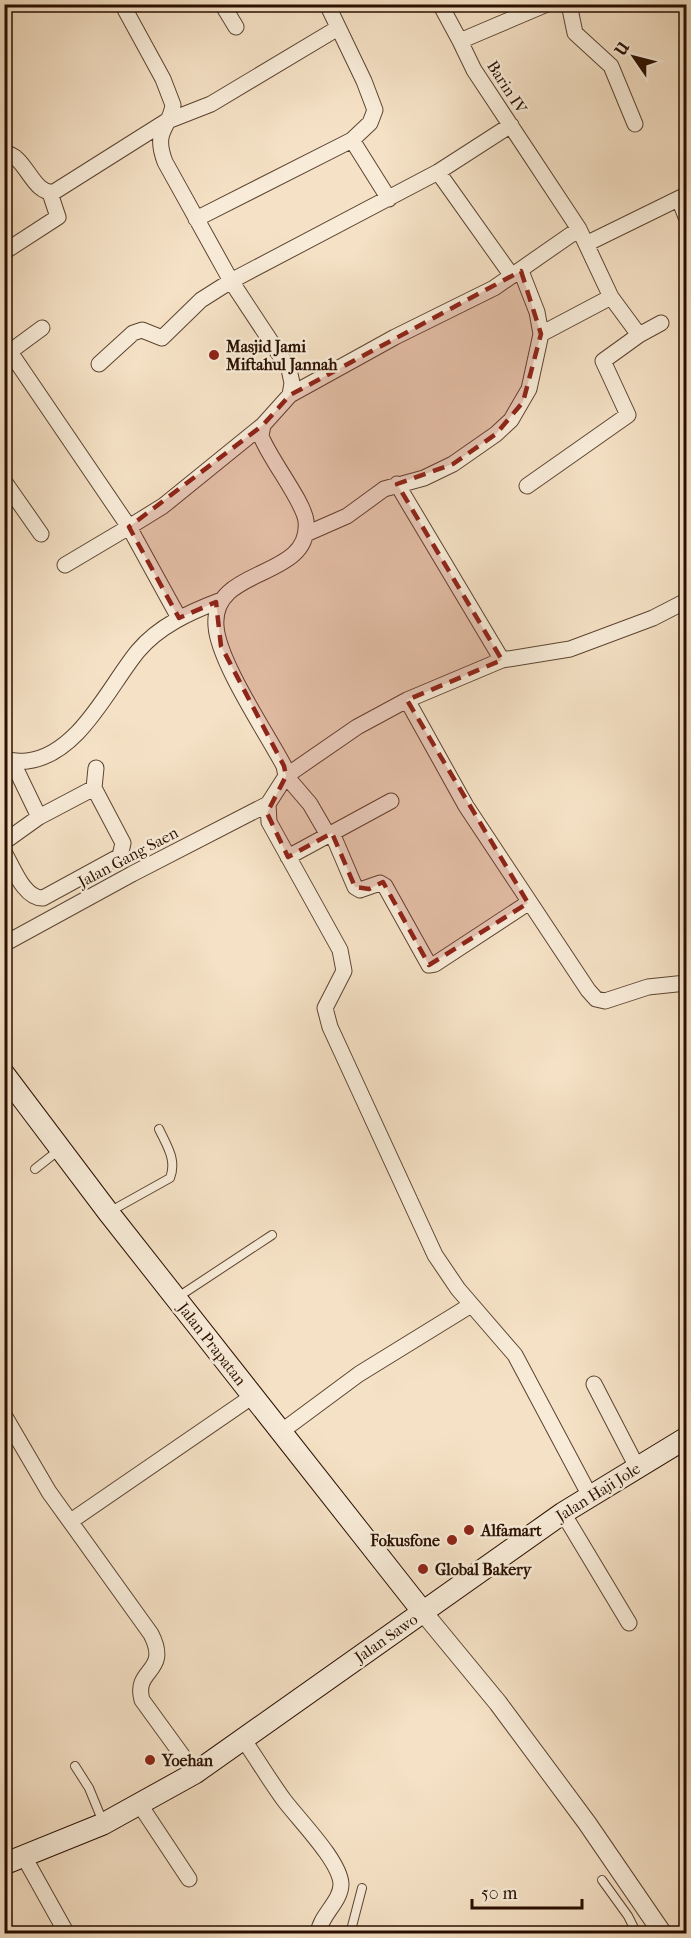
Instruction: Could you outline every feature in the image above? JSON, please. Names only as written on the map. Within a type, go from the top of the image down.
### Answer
[{"type":"main road","name":"Jalan Prapatan","points":[[4,1074],[108,1212],[423,1612]]},
{"type":"main road","name":"Jalan Haji Jole","points":[[423,1612],[563,1513],[687,1438]]},
{"type":"main road","name":"Jalan Sawo","points":[[14,1860],[104,1824],[195,1773],[423,1612]]},
{"type":"street","points":[[122,4],[174,105],[160,136],[160,149],[231,281],[281,355],[292,382],[290,395]]},
{"type":"street","points":[[222,4],[236,27]]},
{"type":"street","points":[[196,219],[352,140],[370,123],[375,110],[364,81],[327,4]]},
{"type":"street","name":"Barin IV","points":[[440,4],[474,70],[579,229],[611,297],[639,335]]},
{"type":"street","points":[[460,41],[546,4]]},
{"type":"street","points":[[569,4],[575,33],[611,66],[635,124]]},
{"type":"street","points":[[50,193],[165,122],[211,104],[338,28]]},
{"type":"street","points":[[99,364],[133,333],[142,330],[162,338],[201,300],[231,281],[438,172],[511,125]]},
{"type":"street","points":[[352,140],[389,199]]},
{"type":"street","points":[[6,151],[43,190],[50,193]]},
{"type":"street","points":[[306,534],[347,516],[372,497],[397,484],[423,478],[453,464],[496,434],[511,420],[529,389],[541,334],[537,312],[517,274],[438,172]]},
{"type":"street","points":[[4,252],[57,217],[50,193]]},
{"type":"street","points":[[586,244],[683,197],[687,217]]},
{"type":"street","points":[[65,565],[163,506],[263,425],[290,395],[517,274],[579,229]]},
{"type":"street","points":[[541,334],[611,297]]},
{"type":"street","points":[[526,486],[628,415],[603,361],[639,335],[661,323]]},
{"type":"street","points":[[42,328],[8,354],[129,527],[179,618]]},
{"type":"street","points":[[7,758],[27,761],[41,757],[79,731],[139,650],[179,618],[219,600],[228,591],[278,566],[298,547],[306,534],[306,518],[264,447],[261,436],[263,425]]},
{"type":"street","points":[[4,481],[41,534]]},
{"type":"street","points":[[397,484],[502,660]]},
{"type":"street","points":[[219,600],[216,629],[221,645],[250,706],[284,766],[286,776],[310,804],[330,834],[356,887],[360,890],[381,883],[385,886],[429,965],[435,964],[528,903]]},
{"type":"street","points":[[590,1496],[515,1355],[471,1305],[435,1256],[330,1027],[325,1008],[344,971],[342,956],[269,822],[268,804],[286,776],[357,727],[407,700],[502,660],[570,649],[653,618],[687,601]]},
{"type":"street","points":[[407,700],[466,806],[528,903],[596,999],[605,1001],[648,987],[687,983]]},
{"type":"street","points":[[7,758],[39,817]]},
{"type":"street","points":[[4,852],[28,893],[35,898],[43,898],[120,856],[123,843],[94,788],[96,768]]},
{"type":"street","points":[[4,842],[39,817],[94,788]]},
{"type":"street","points":[[288,858],[390,801]]},
{"type":"street","name":"Jalan Gang Saen","points":[[4,944],[132,874],[268,804]]},
{"type":"street","points":[[282,1431],[359,1374],[433,1331],[471,1305]]},
{"type":"street","points":[[594,1384],[637,1467]]},
{"type":"street","points":[[71,1521],[253,1396]]},
{"type":"street","points":[[4,1415],[44,1482],[151,1634],[158,1649],[158,1659],[142,1680],[140,1691],[142,1700],[195,1773]]},
{"type":"street","points":[[563,1513],[629,1623]]},
{"type":"street","name":"Jalan Sawo","points":[[423,1612],[498,1703],[587,1823],[663,1934]]},
{"type":"street","points":[[243,1739],[339,1876],[340,1890],[323,1917],[318,1934]]},
{"type":"street","points":[[140,1805],[189,1879]]},
{"type":"street","points":[[14,1860],[67,1934]]},
{"type":"lane","points":[[108,1212],[170,1178],[174,1168],[172,1157],[159,1130]]},
{"type":"lane","points":[[35,1169],[60,1150]]},
{"type":"lane","points":[[176,1299],[272,1235]]},
{"type":"lane","points":[[75,1766],[89,1788],[104,1824]]},
{"type":"lane","points":[[602,1880],[628,1916],[637,1934]]},
{"type":"lane","points":[[350,1934],[362,1888]]},
{"type":"highlighted area","points":[[521,271],[541,334],[523,402],[496,434],[453,464],[397,484],[502,660],[407,700],[528,903],[429,965],[383,882],[369,889],[355,887],[332,833],[288,857],[267,813],[286,776],[284,766],[221,646],[216,602],[179,618],[129,527],[263,425],[290,395]]},
{"type":"place","name":"Masjid Jami Miftahul Jannah","points":[[214,355]]},
{"type":"place","name":"Alfamart","points":[[469,1530]]},
{"type":"place","name":"Fokusfone","points":[[452,1540]]},
{"type":"place","name":"Global Bakery","points":[[423,1569]]},
{"type":"place","name":"Yoehan","points":[[150,1760]]}]
